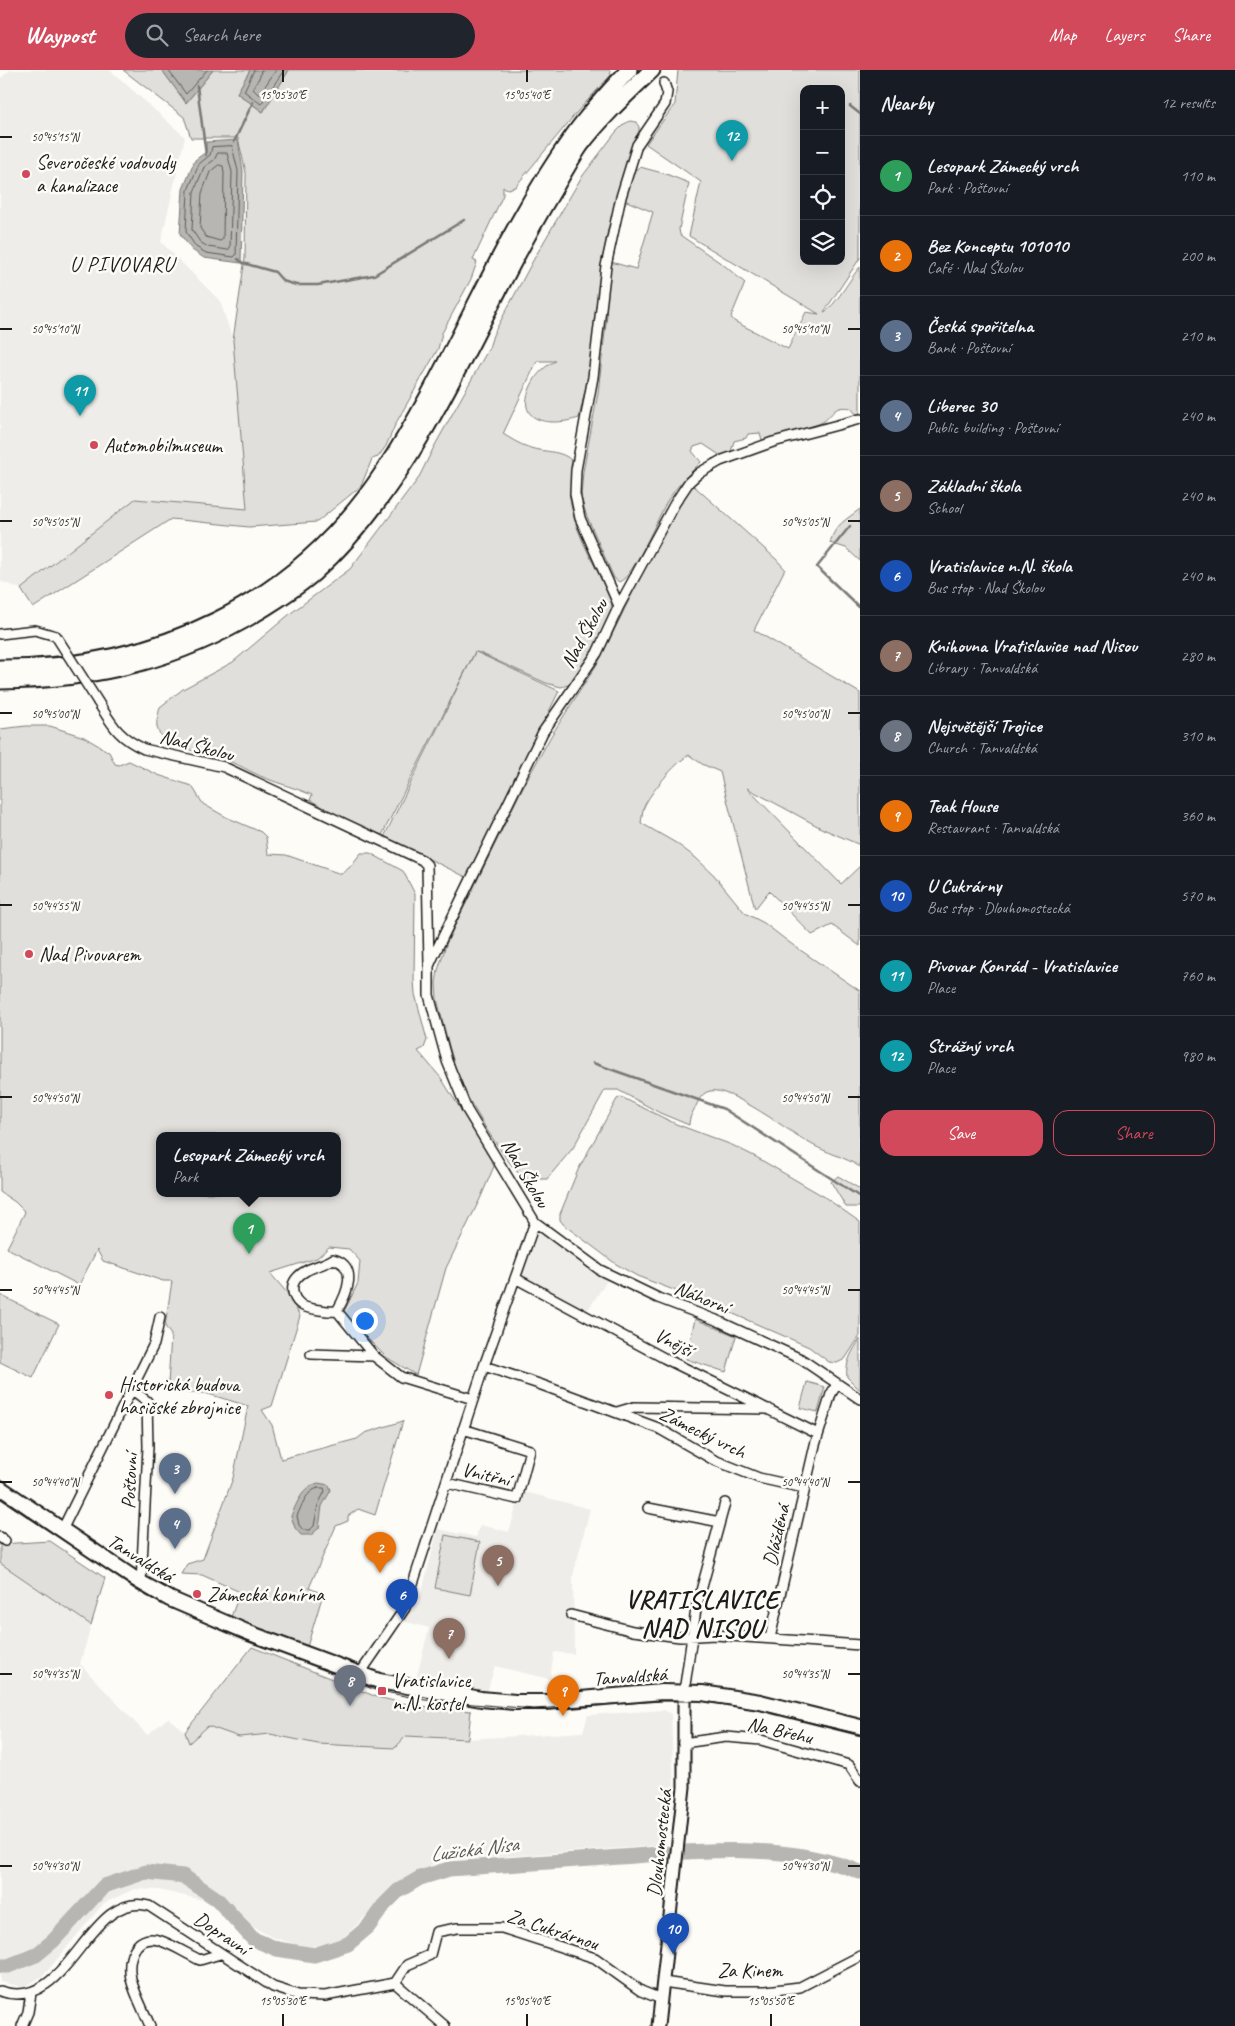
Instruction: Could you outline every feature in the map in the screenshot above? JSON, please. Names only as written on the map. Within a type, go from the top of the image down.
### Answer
[{"type":"highway","points":[[97,666],[120,655],[156,646],[195,631],[235,611],[291,574],[332,536],[359,505],[411,427],[542,182],[590,113],[629,70]]},
{"type":"highway","points":[[0,682],[97,666],[140,664],[180,652],[241,623],[281,598],[313,574],[346,541],[371,512],[418,441],[525,237],[580,147],[615,105],[647,75]]},
{"type":"highway","points":[[0,668],[59,672]]},
{"type":"main road","name":"Tanvaldská","points":[[0,1488],[141,1583],[196,1611],[359,1675],[406,1687],[515,1702],[546,1702],[662,1692],[684,1692],[752,1701],[860,1727]]},
{"type":"street","points":[[619,606],[580,518],[575,494],[576,470],[593,377],[606,266],[619,205],[637,146],[665,104],[667,92],[664,84]]},
{"type":"street","name":"Nad Školou","points":[[429,966],[543,732],[597,653],[619,606],[675,503],[689,482],[699,473],[720,461],[773,442],[860,419]]},
{"type":"street","name":"Nad Školou","points":[[0,634],[35,630],[56,636],[114,728],[126,741],[144,749],[224,766],[422,860],[427,865],[429,995],[435,1020],[456,1087],[467,1110],[535,1222],[484,1366],[405,1608],[359,1675]]},
{"type":"street","name":"Náhorní","points":[[535,1222],[611,1276],[658,1298],[716,1320],[801,1360],[860,1399]]},
{"type":"street","points":[[333,1259],[341,1261],[349,1277],[343,1300],[337,1311],[329,1312],[303,1306],[294,1296],[292,1288],[296,1280],[314,1266],[325,1264],[333,1259]]},
{"type":"street","name":"Vnější","points":[[516,1278],[664,1358],[771,1409],[818,1434]]},
{"type":"street","points":[[337,1311],[374,1356],[401,1376],[473,1399]]},
{"type":"street","points":[[62,1530],[154,1344],[160,1317]]},
{"type":"street","points":[[311,1354],[374,1356]]},
{"type":"street","name":"Zámecký vrch","points":[[484,1366],[658,1428],[714,1460],[759,1478],[804,1488]]},
{"type":"street","name":"Dlážděná","points":[[770,1638],[818,1434],[831,1394],[837,1384]]},
{"type":"street","name":"Poštovní","points":[[131,1389],[148,1401],[148,1447],[141,1583]]},
{"type":"street","name":"Zámecký vrch","points":[[617,1412],[634,1407],[771,1409]]},
{"type":"street","name":"Vnitřní","points":[[447,1483],[517,1499],[530,1450],[463,1430]]},
{"type":"street","points":[[684,1692],[696,1609],[725,1503]]},
{"type":"street","points":[[648,1508],[720,1522]]},
{"type":"street","points":[[571,1615],[633,1631],[680,1637],[715,1635],[860,1646]]},
{"type":"street","name":"Dlouhomostecká","points":[[658,2026],[684,1787],[684,1692]]},
{"type":"street","name":"Na Břehu","points":[[683,1744],[726,1736],[761,1740],[849,1765],[860,1781]]},
{"type":"street","name":"Dopravní","points":[[31,1993],[71,1961],[93,1932],[117,1909],[133,1904],[149,1906],[273,1987],[298,1995],[325,1996],[395,1983]]},
{"type":"street","name":"Za Cukrárnou","points":[[395,1983],[407,1965],[430,1955],[436,1932],[457,1928],[502,1928],[595,1958],[642,1991],[661,1999]]},
{"type":"street","points":[[150,2026],[131,1978],[132,1956],[138,1944],[151,1939],[159,1940],[200,1960],[220,1954]]},
{"type":"street","name":"Za Kinem","points":[[663,1982],[725,1991],[766,1991],[800,1987],[860,1956]]},
{"type":"street","points":[[395,1983],[445,2026]]},
{"type":"street","points":[[0,1991],[21,1995],[31,1993],[28,2012],[22,2026]]},
{"type":"shaded area","points":[[10,70],[110,70],[185,137],[161,242],[220,301],[234,343],[247,509],[135,499],[21,589],[0,581],[0,79]]},
{"type":"shaded area","points":[[123,70],[162,70],[186,103],[213,70],[250,70],[237,93],[263,112],[289,70],[610,70],[611,75],[577,112],[515,187],[508,189],[503,187],[503,195],[473,260],[477,262],[471,279],[442,333],[438,349],[396,423],[386,446],[378,457],[372,459],[361,486],[317,522],[249,527],[171,519],[33,608],[21,589],[135,499],[247,509],[233,340],[245,258],[246,173],[238,138],[191,138],[184,117]]},
{"type":"shaded area","points":[[678,70],[860,70],[860,258],[824,312],[833,305],[860,267],[860,413],[856,414],[851,408],[845,407],[835,410],[819,424],[794,432],[762,440],[760,433],[748,434],[746,438],[734,441],[731,452],[721,456],[703,444],[694,447],[692,451],[701,462],[671,495],[632,569],[619,582],[614,578],[586,514],[581,497],[583,472],[598,393],[607,315],[606,288],[611,262],[636,269],[653,212],[624,200],[633,171],[640,167],[689,183],[679,229],[680,235],[725,266],[745,283],[731,317],[734,321],[788,349],[806,312],[819,314],[689,236],[701,182],[646,144],[675,104]]},
{"type":"shaded area","points":[[630,121],[636,122],[639,131],[623,174],[608,230],[602,262],[590,368],[579,418],[556,422],[537,419],[530,414],[527,406],[527,396],[533,382],[542,370],[555,361],[537,361],[503,434],[525,446],[563,455],[573,462],[570,494],[574,518],[583,542],[612,602],[611,612],[603,633],[572,684],[561,687],[546,683],[476,652],[559,691],[468,878],[384,837],[475,652],[382,835],[346,820],[310,800],[312,795],[265,778],[228,761],[175,745],[159,733],[157,718],[160,707],[183,689],[233,662],[291,613],[350,569],[418,479],[489,348],[493,335],[535,257],[581,178],[616,132]]},
{"type":"shaded area","points":[[694,486],[785,569],[754,630],[860,693],[860,845],[823,829],[747,788],[841,884],[860,866],[860,946],[832,925],[812,935],[769,891],[755,909],[720,772],[702,764],[689,755],[670,771],[652,794],[644,807],[641,823],[676,843],[696,858],[714,875],[745,913],[764,923],[860,991],[860,1167],[811,1144],[745,1103],[719,1091],[710,1091],[702,1096],[691,1114],[689,1125],[660,1113],[618,1090],[605,1090],[573,1148],[547,1179],[529,1179],[520,1175],[508,1161],[461,1086],[437,999],[436,983],[438,970],[447,942],[523,787],[551,736],[599,661],[657,543],[688,490]]},
{"type":"shaded area","points":[[860,509],[860,561],[846,548],[830,543],[838,527]]},
{"type":"shaded area","points":[[50,726],[84,737],[109,752],[115,764],[119,765],[129,761],[158,775],[192,786],[203,804],[226,817],[261,832],[266,837],[268,854],[286,855],[341,874],[349,868],[361,853],[370,853],[403,871],[415,894],[415,994],[427,1040],[424,1048],[418,1051],[441,1078],[495,1164],[446,1268],[416,1375],[386,1357],[343,1314],[358,1283],[360,1261],[349,1249],[329,1247],[317,1258],[270,1273],[288,1294],[300,1316],[272,1406],[262,1410],[272,1425],[281,1459],[357,1439],[365,1433],[403,1421],[375,1515],[358,1509],[348,1516],[348,1521],[336,1526],[309,1588],[323,1594],[307,1647],[231,1617],[240,1592],[202,1575],[181,1574],[187,1564],[203,1559],[233,1478],[248,1406],[205,1393],[188,1393],[168,1385],[171,1335],[165,1326],[172,1281],[163,1281],[103,1261],[97,1250],[79,1285],[7,1248],[25,1212],[15,1202],[0,1192],[0,729]]},
{"type":"shaded area","points":[[621,1097],[676,1124],[732,1145],[756,1157],[823,1196],[860,1222],[860,1336],[845,1359],[837,1363],[829,1362],[809,1347],[713,1305],[637,1276],[616,1264],[564,1225],[560,1220],[560,1214],[578,1170],[617,1099]]},
{"type":"shaded area","points":[[838,1176],[860,1189],[860,1207],[846,1207],[831,1182]]},
{"type":"shaded area","points":[[539,1231],[608,1279],[586,1313],[519,1277]]},
{"type":"shaded area","points":[[0,1295],[59,1324],[33,1378],[0,1362]]},
{"type":"shaded area","points":[[695,1319],[736,1336],[726,1372],[686,1359]]},
{"type":"shaded area","points":[[860,1339],[860,1390],[847,1377],[847,1367],[854,1348]]},
{"type":"shaded area","points":[[807,1382],[825,1387],[818,1412],[800,1408]]},
{"type":"shaded area","points":[[521,1491],[590,1509],[573,1576],[574,1654],[554,1652],[550,1679],[495,1666],[487,1692],[416,1680],[429,1628],[403,1621],[416,1606],[421,1595],[438,1529],[476,1537],[480,1525],[509,1532]]},
{"type":"shaded area","points":[[445,1535],[480,1542],[470,1595],[435,1588]]},
{"type":"shaded area","points":[[50,1541],[105,1578],[91,1625],[0,1563],[0,1544]]},
{"type":"shaded area","points":[[0,1563],[91,1625],[80,1664],[147,1735],[168,1718],[185,1732],[189,1742],[208,1726],[239,1737],[270,1734],[318,1744],[406,1736],[468,1739],[583,1732],[588,1715],[664,1710],[671,1714],[674,1794],[666,1845],[439,1861],[402,1881],[343,1938],[308,1948],[272,1937],[203,1900],[159,1890],[134,1889],[104,1903],[44,1975],[24,1987],[0,1982]]},
{"type":"shaded area","points":[[252,1647],[377,1697],[420,1707],[471,1711],[468,1739],[406,1736],[395,1748],[318,1744],[270,1734],[239,1737],[208,1726],[189,1743],[185,1732]]},
{"type":"water","points":[[162,70],[213,70],[186,103]]},
{"type":"water","points":[[250,70],[289,70],[263,112],[237,93]]},
{"type":"water","points":[[238,140],[243,171],[241,263],[204,258],[192,250],[180,234],[183,189],[195,160],[206,152],[206,142]]},
{"type":"water","points":[[318,1483],[329,1485],[331,1490],[322,1506],[319,1528],[311,1535],[301,1535],[295,1528],[291,1516],[304,1492],[312,1485]]},
{"type":"waterway","points":[[197,86],[206,155]]},
{"type":"waterway","points":[[234,142],[253,102]]},
{"type":"waterway","points":[[850,106],[860,114]]},
{"type":"waterway","points":[[238,259],[243,263],[275,272],[283,281],[296,285],[318,285],[374,275],[464,220]]},
{"type":"waterway","points":[[850,526],[817,567],[860,608]]},
{"type":"waterway","points":[[593,1063],[724,1109],[860,1197]]},
{"type":"waterway","name":"Lužická Nisa","points":[[0,1966],[8,1966],[36,1955],[53,1941],[104,1886],[146,1872],[183,1876],[217,1899],[253,1939],[277,1949],[314,1955],[348,1944],[368,1927],[384,1905],[398,1891],[420,1878],[449,1869],[680,1852],[741,1851],[801,1856],[831,1862],[860,1872]]},
{"type":"tram line","points":[[0,1496],[94,1561],[168,1607],[375,1690],[425,1700],[534,1709],[662,1701],[702,1701],[759,1710],[860,1734]]},
{"type":"place","name":"Strážný vrch","points":[[732,161]]},
{"type":"place","name":"Severočeské vodovody a kanalizace","points":[[26,174]]},
{"type":"place","name":"Pivovar Konrád - Vratislavice","points":[[80,416]]},
{"type":"place","name":"Automobilmuseum","points":[[94,445]]},
{"type":"place","name":"Nad Pivovarem","points":[[29,954]]},
{"type":"place","name":"Lesopark Zámecký vrch","points":[[249,1254]]},
{"type":"place","name":"Historická budova hasičské zbrojnice","points":[[109,1395]]},
{"type":"place","name":"Česká spořitelna","points":[[175,1494]]},
{"type":"place","name":"Liberec 30","points":[[175,1549]]},
{"type":"place","name":"Bez Konceptu 101010","points":[[380,1573]]},
{"type":"place","name":"Základní škola","points":[[498,1586]]},
{"type":"place","name":"Zámecká konírna","points":[[197,1594]]},
{"type":"place","name":"Vratislavice n.N. škola","points":[[402,1620]]},
{"type":"place","name":"Knihovna Vratislavice nad Nisou","points":[[449,1659]]},
{"type":"place","name":"Vratislavice n.N. kostel","points":[[382,1691]]},
{"type":"place","name":"Nejsvětější Trojice","points":[[350,1706]]},
{"type":"place","name":"Teak House","points":[[563,1716]]},
{"type":"place","name":"U Cukrárny","points":[[673,1954]]},
{"type":"district","name":"U PIVOVARU","points":[[122,264]]},
{"type":"district","name":"VRATISLAVICE NAD NISOU","points":[[702,1614]]}]
